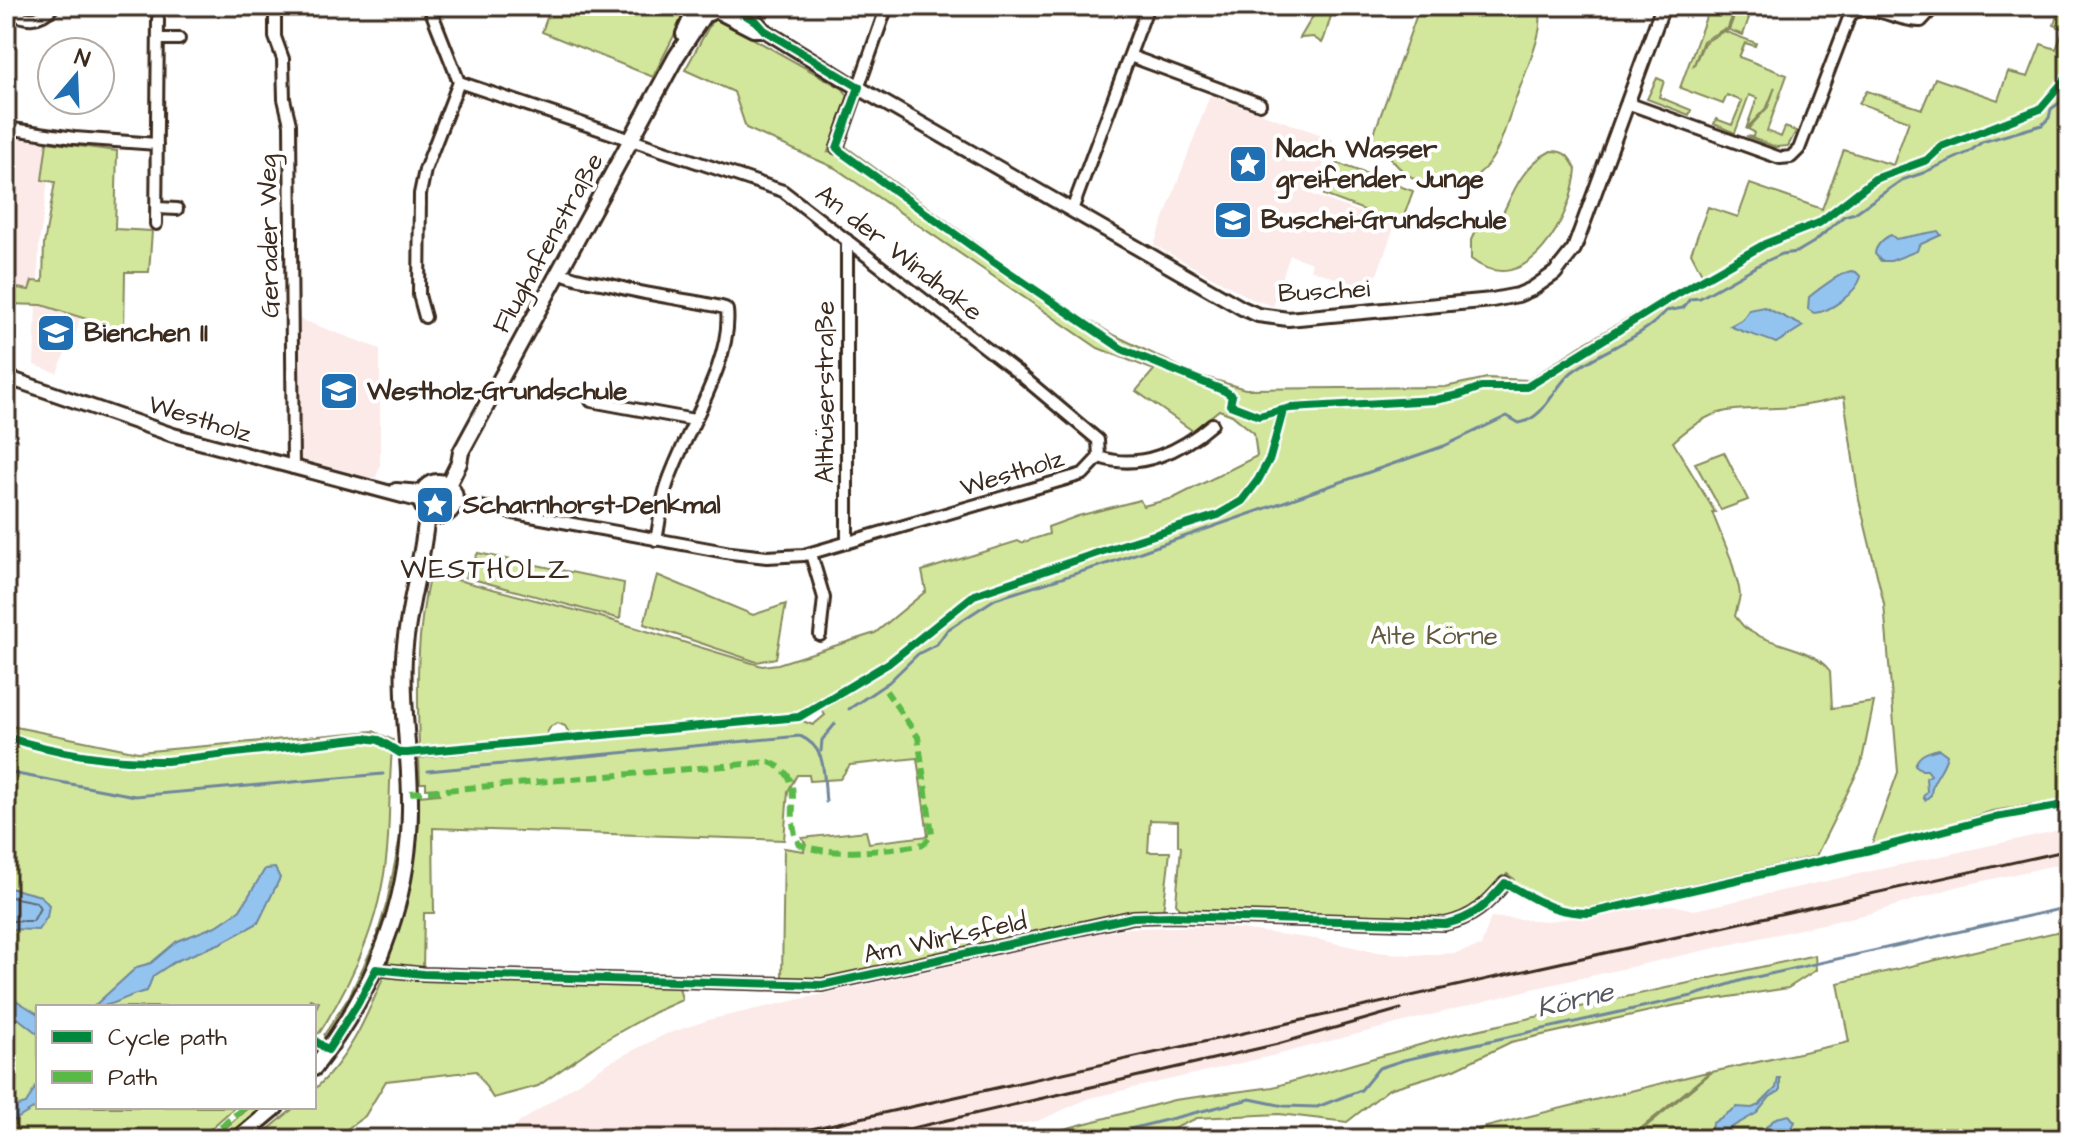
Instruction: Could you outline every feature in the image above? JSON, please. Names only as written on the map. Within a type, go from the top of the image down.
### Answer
[{"type":"main road","name":"Flughafenstraße","points":[[444,484],[676,57],[706,9]]},
{"type":"main road","points":[[316,1065],[344,1027],[376,969],[395,921],[409,845],[404,658],[406,629],[422,553],[427,505],[431,483],[444,484],[453,491],[454,502],[448,512],[427,505]]},
{"type":"main road","points":[[238,1139],[274,1109]]},
{"type":"street","name":"Gerader Weg","points":[[275,6],[275,37],[283,59],[284,99],[290,124],[293,468]]},
{"type":"street","points":[[425,317],[419,295],[420,194],[425,170],[459,82],[429,6]]},
{"type":"street","name":"Buschei","points":[[731,6],[764,30],[859,87],[1242,308],[1267,317],[1288,319],[1505,298],[1528,291],[1555,273],[1574,249],[1663,6]]},
{"type":"street","points":[[837,148],[887,6]]},
{"type":"street","points":[[1072,210],[1148,6]]},
{"type":"street","points":[[1627,103],[1780,158],[1791,157],[1799,149],[1850,15],[1862,7],[1870,7],[1911,21],[1921,21],[1935,6]]},
{"type":"street","name":"Buschei","points":[[706,9],[753,30],[764,30]]},
{"type":"street","points":[[6,11],[23,19],[36,19],[50,10]]},
{"type":"street","points":[[156,224],[158,19]]},
{"type":"street","points":[[158,39],[179,39]]},
{"type":"street","points":[[1130,56],[1260,104]]},
{"type":"street","name":"An der Windhake","points":[[459,82],[783,191],[1017,372],[1098,440],[1099,457]]},
{"type":"street","points":[[6,128],[74,138],[157,144]]},
{"type":"street","points":[[157,208],[177,209]]},
{"type":"street","name":"Althüserstraße","points":[[847,240],[847,543]]},
{"type":"street","points":[[560,272],[629,292],[640,291],[725,308],[727,312],[720,358],[666,487],[656,540]]},
{"type":"street","name":"Westholz","points":[[6,377],[73,398],[155,430],[293,468],[386,491],[392,489],[427,505]]},
{"type":"street","points":[[591,401],[694,420]]},
{"type":"street","name":"Westholz","points":[[454,502],[656,540],[767,557],[811,554],[1083,474],[1099,457],[1116,463],[1135,463],[1165,454],[1190,443],[1212,424]]},
{"type":"street","points":[[811,554],[824,598],[820,635]]},
{"type":"street","name":"Am Wirksfeld","points":[[376,969],[423,974],[822,985],[1133,917],[1445,924],[1463,921],[1477,914],[1505,883]]},
{"type":"shaded area","name":"Buschei-Grundschule","points":[[1210,95],[1333,139],[1313,195],[1395,225],[1371,291],[1310,269],[1312,263],[1290,255],[1273,306],[1252,299],[1154,245]]},
{"type":"shaded area","points":[[6,137],[47,142],[43,179],[48,180],[39,245],[38,282],[32,281],[30,290],[6,286]]},
{"type":"shaded area","name":"Bienchen II","points":[[36,304],[80,318],[71,351],[66,350],[57,373],[34,365]]},
{"type":"shaded area","name":"Westholz-Grundschule","points":[[297,318],[380,349],[380,467],[376,477],[298,458]]},
{"type":"shaded area","points":[[2069,828],[2069,862],[1956,887],[1872,913],[1532,989],[1280,1054],[1090,1098],[1038,1121],[929,1139],[495,1139],[608,1063],[666,1034],[712,1019],[1088,935],[1131,928],[1218,926],[1315,939],[1377,952],[1411,955],[1455,953],[1481,946],[1491,917],[1548,921],[1673,905],[1694,910]]},
{"type":"green space","points":[[551,6],[685,6],[687,10],[653,77],[542,32]]},
{"type":"green space","points":[[1319,6],[1333,9],[1322,43],[1313,37],[1300,38]]},
{"type":"green space","points":[[1420,6],[1539,6],[1540,10],[1536,45],[1497,150],[1477,175],[1463,183],[1448,186],[1418,180],[1393,161],[1384,147],[1371,142]]},
{"type":"green space","points":[[1710,6],[1736,6],[1727,30],[1724,29],[1703,41],[1693,67],[1704,43],[1724,31],[1756,43],[1755,46],[1745,43],[1739,57],[1787,75],[1767,131],[1781,137],[1785,127],[1796,131],[1788,146],[1776,147],[1746,136],[1753,137],[1754,132],[1748,129],[1768,107],[1775,87],[1767,107],[1746,129],[1757,98],[1749,95],[1735,133],[1714,124],[1716,119],[1732,125],[1742,101],[1727,95],[1723,104],[1680,88]]},
{"type":"green space","points":[[1738,6],[1760,11],[1759,14],[1751,12],[1743,35],[1729,30]]},
{"type":"green space","name":"Alte Körne","points":[[2060,6],[2069,6],[2069,799],[1992,811],[1924,833],[1872,844],[1898,772],[1884,604],[1859,500],[1844,397],[1793,407],[1720,413],[1699,422],[1673,442],[1715,512],[1712,512],[1739,588],[1735,616],[1758,636],[1813,656],[1822,663],[1830,671],[1832,708],[1874,702],[1861,765],[1816,856],[1575,911],[1551,906],[1513,882],[1514,879],[1507,874],[1482,903],[1449,921],[1182,912],[1176,903],[1181,847],[1178,845],[1178,821],[1150,820],[1148,852],[1170,852],[1163,912],[831,981],[782,978],[784,848],[804,851],[802,838],[866,831],[869,843],[928,836],[917,758],[850,765],[840,779],[810,781],[809,775],[797,775],[788,791],[784,840],[433,828],[434,913],[424,913],[423,970],[387,966],[409,891],[419,823],[419,796],[440,794],[437,788],[426,789],[426,783],[420,783],[419,758],[800,720],[813,725],[825,715],[821,709],[802,717],[797,712],[571,736],[565,726],[558,723],[551,726],[545,736],[532,740],[422,750],[419,746],[418,659],[430,573],[594,615],[762,666],[778,664],[875,633],[926,591],[922,571],[1049,534],[1048,527],[1078,516],[1140,500],[1143,506],[1174,498],[1257,456],[1254,433],[1232,415],[1219,410],[1193,431],[1136,391],[1154,370],[1098,348],[835,168],[746,128],[734,92],[685,70],[713,19],[720,20],[843,89],[848,96],[828,152],[845,146],[1042,291],[1112,334],[1195,374],[1245,389],[1445,387],[1487,378],[1528,380],[1702,274],[1691,253],[1708,207],[1738,217],[1750,184],[1822,209],[1844,150],[1893,165],[1909,121],[1859,103],[1867,91],[1922,109],[1935,78],[1998,100],[2008,72],[2028,77],[2041,44],[2056,49],[2064,29],[2054,25]]},
{"type":"green space","points":[[1657,78],[1664,81],[1659,97],[1691,110],[1689,115],[1647,99]]},
{"type":"green space","points":[[47,142],[117,151],[115,229],[152,231],[149,272],[125,272],[124,331],[42,305],[6,304],[6,286],[29,290],[32,281],[43,282],[44,244],[55,182],[42,180]]},
{"type":"green space","points":[[1551,151],[1566,155],[1576,169],[1566,209],[1543,248],[1528,262],[1510,270],[1491,270],[1471,259],[1471,240],[1481,218],[1503,213],[1528,169]]},
{"type":"green space","points":[[1337,163],[1413,191],[1401,224],[1324,195]]},
{"type":"green space","points":[[1724,452],[1748,500],[1721,510],[1695,463]]},
{"type":"green space","points":[[478,553],[624,583],[620,619],[465,577]]},
{"type":"green space","points":[[657,575],[753,615],[786,604],[776,658],[757,662],[644,624]]},
{"type":"green space","points":[[6,725],[138,752],[373,731],[393,740],[388,838],[375,915],[357,963],[320,1032],[316,1035],[316,1008],[319,1002],[310,999],[308,1005],[36,1005],[36,1109],[233,1109],[199,1139],[6,1139]]},
{"type":"green space","points":[[401,833],[397,877],[386,922],[341,1019],[324,1039],[349,997],[375,942]]},
{"type":"green space","points":[[2069,929],[2069,1139],[1631,1139],[1712,1072],[1849,1042],[1838,983]]},
{"type":"green space","points":[[1815,955],[1816,970],[1788,988],[1677,1005],[1511,1042],[1455,1069],[1389,1089],[1347,1122],[1279,1114],[1197,1118],[1151,1139],[1030,1138],[1174,1100],[1273,1087],[1454,1035]]},
{"type":"green space","points":[[384,976],[679,987],[682,1000],[598,1044],[538,1086],[493,1098],[476,1071],[386,1081],[365,1116],[333,1139],[257,1139],[293,1109],[316,1109],[316,1088],[347,1051]]},
{"type":"green space","points":[[1711,1071],[1628,1139],[1480,1139],[1478,1129]]},
{"type":"green space","points":[[247,1109],[262,1109],[226,1139],[213,1139]]},
{"type":"water","points":[[1938,231],[1941,235],[1919,245],[1917,251],[1891,261],[1881,261],[1875,254],[1881,242],[1891,235],[1896,239]]},
{"type":"water","points":[[1851,271],[1861,277],[1848,295],[1820,312],[1814,313],[1808,309],[1809,297]]},
{"type":"water","points":[[1764,307],[1803,326],[1776,343],[1730,326],[1743,319],[1749,310]]},
{"type":"water","points":[[1939,749],[1947,755],[1931,795],[1925,800],[1926,778],[1931,775],[1915,765],[1924,754]]},
{"type":"water","points":[[275,868],[280,878],[258,923],[221,943],[176,961],[153,976],[147,991],[108,1005],[95,1005],[137,967],[151,963],[177,941],[218,925],[240,910],[265,869]]},
{"type":"water","points":[[6,887],[41,896],[49,905],[47,917],[38,930],[6,929]]},
{"type":"water","points":[[6,994],[36,1013],[36,1032],[6,1009]]},
{"type":"water","points":[[1778,1078],[1780,1091],[1770,1097],[1757,1113],[1725,1131],[1723,1139],[1710,1139],[1713,1123],[1737,1107],[1759,1105],[1776,1088]]},
{"type":"water","points":[[36,1086],[36,1107],[6,1123],[6,1109],[26,1104]]},
{"type":"water","points":[[1789,1115],[1795,1122],[1786,1139],[1753,1139],[1776,1118]]},
{"type":"waterway","name":"Alte Körne","points":[[849,709],[889,682],[918,654],[937,644],[947,630],[995,599],[1109,563],[1444,446],[1507,416],[1519,423],[1528,420],[1543,409],[1572,372],[1633,337],[1666,311],[1683,308],[1690,299],[1700,298],[1764,262],[1782,254],[1797,252],[1844,216],[1855,213],[1902,180],[1969,152],[1982,142],[2042,125],[2049,118],[2051,109],[2069,96]]},
{"type":"waterway","name":"Alte Körne","points":[[821,751],[822,740],[835,724]]},
{"type":"waterway","points":[[428,771],[800,736],[809,741],[820,755],[826,802]]},
{"type":"waterway","points":[[6,772],[135,796],[383,774]]},
{"type":"waterway","name":"Körne","points":[[1102,1139],[1106,1135],[1250,1099],[1284,1106],[1317,1107],[1361,1090],[1379,1068],[1404,1060],[2069,907]]},
{"type":"railway","points":[[766,1139],[2069,850]]},
{"type":"railway","points":[[865,1139],[1278,1044],[1401,1009]]},
{"type":"railway","points":[[738,1139],[777,1130]]},
{"type":"marked path","points":[[410,793],[769,762],[789,777],[793,821],[799,844],[843,852],[924,844],[932,834],[918,737],[886,691]]},
{"type":"marked path","points":[[207,1139],[242,1109]]},
{"type":"cycle path","points":[[731,6],[764,30],[859,87],[837,148],[841,152],[1122,349],[1225,391],[1232,396],[1230,405],[1259,416],[1290,408],[1435,400],[1481,387],[1527,387],[1675,295],[1765,244],[1819,223],[1875,179],[1927,160],[1941,147],[2040,109],[2069,75]]},
{"type":"cycle path","points":[[6,737],[85,755],[167,761],[364,738],[379,740],[400,753],[407,753],[799,717],[889,663],[974,595],[1218,515],[1242,501],[1270,458],[1283,411]]},
{"type":"cycle path","points":[[316,1041],[328,1050],[376,969],[423,974],[822,985],[1133,917],[1445,924],[1479,909],[1505,883],[1555,908],[1590,913],[1870,850],[1996,817],[2069,804]]},
{"type":"place","name":"Nach Wasser greifender Junge","points":[[1248,164]]},
{"type":"place","name":"Buschei-Grundschule","points":[[1233,220]]},
{"type":"place","name":"Bienchen II","points":[[56,333]]},
{"type":"place","name":"Westholz-Grundschule","points":[[339,391]]},
{"type":"place","name":"Scharnhorst-Denkmal","points":[[435,505]]},
{"type":"district","name":"WESTHOLZ","points":[[486,569]]}]
